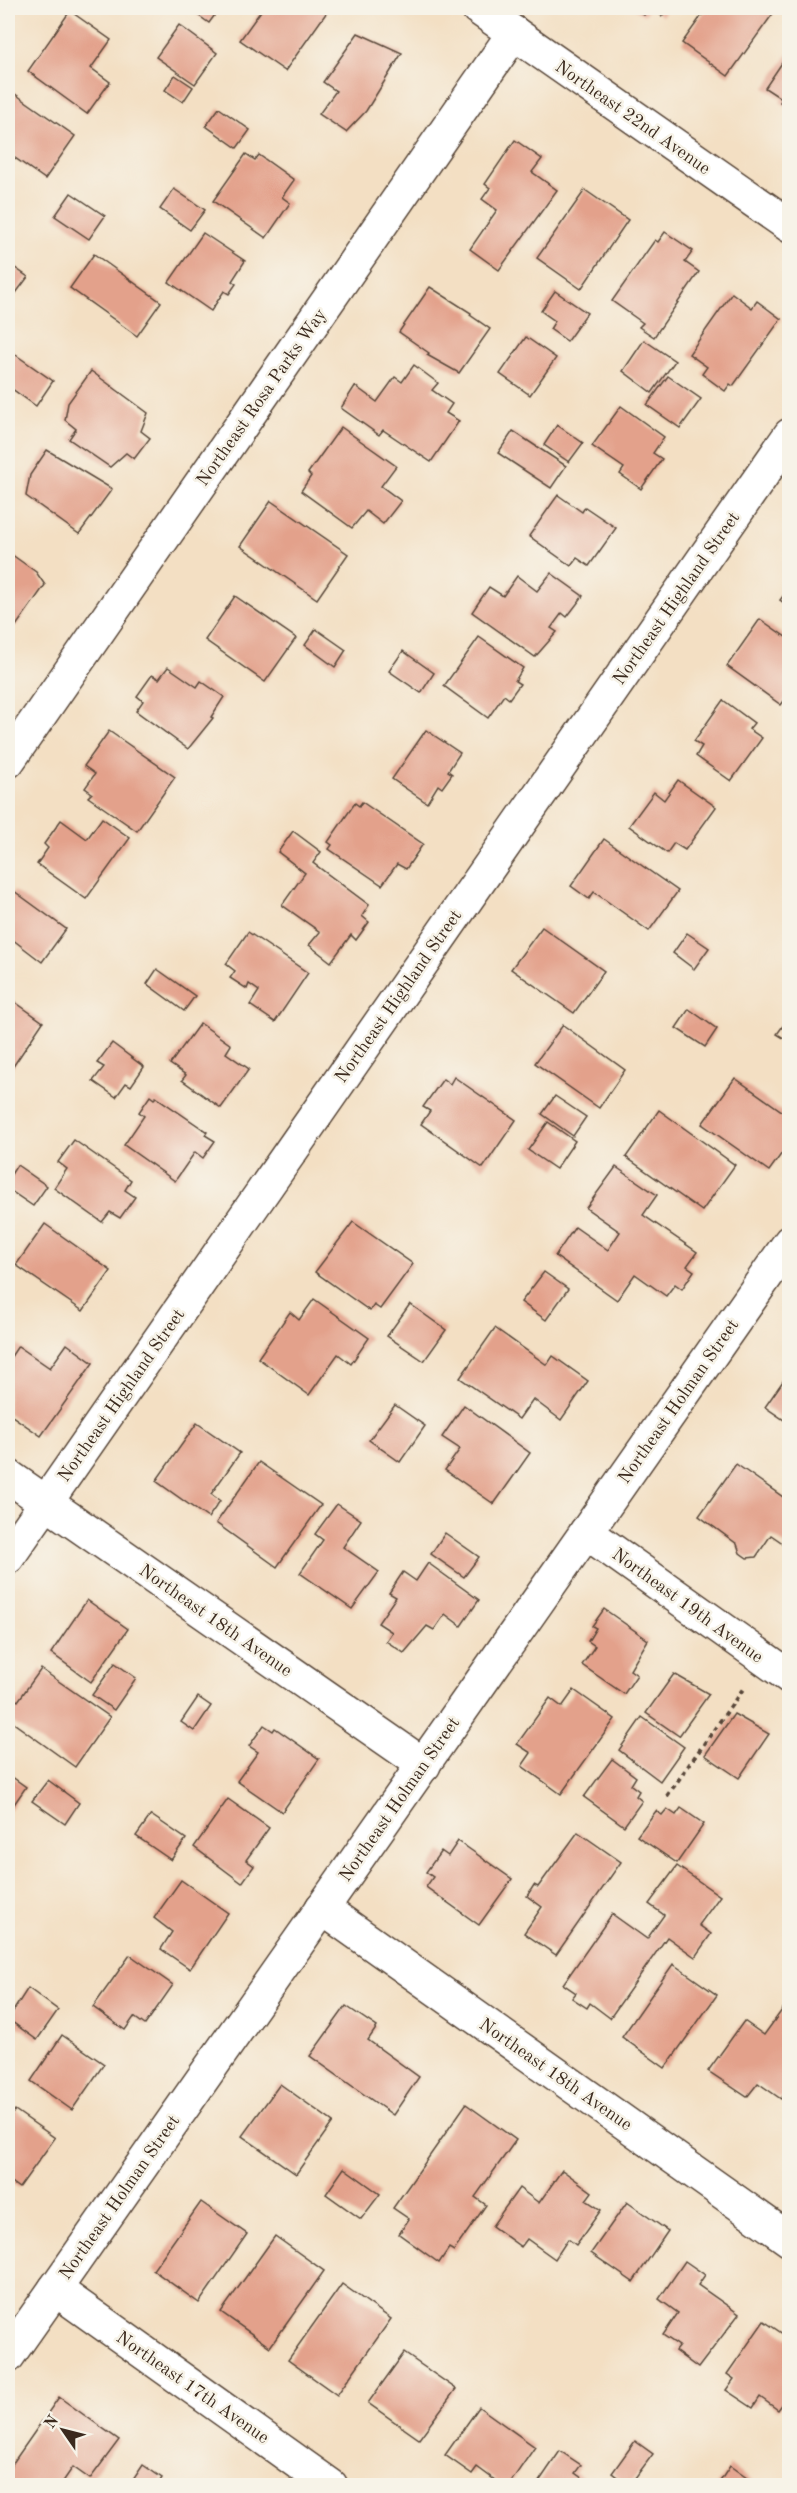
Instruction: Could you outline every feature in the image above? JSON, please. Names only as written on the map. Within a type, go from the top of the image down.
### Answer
[{"type":"street","name":"Northeast 22nd Avenue","points":[[478,8],[789,226]]},
{"type":"street","name":"Northeast Rosa Parks Way","points":[[8,761],[514,33]]},
{"type":"street","name":"Northeast Highland Street","points":[[8,1557],[789,435]]},
{"type":"street","name":"Northeast Holman Street","points":[[8,2356],[789,1242]]},
{"type":"street","name":"Northeast 18th Avenue","points":[[8,1476],[423,1765]]},
{"type":"street","name":"Northeast 19th Avenue","points":[[586,1532],[777,1669]]},
{"type":"street","name":"Northeast 18th Avenue","points":[[322,1908],[789,2240]]},
{"type":"street","name":"Northeast 17th Avenue","points":[[55,2289],[331,2486]]},
{"type":"path","points":[[667,1796],[777,1669]]},
{"type":"building","points":[[188,8],[220,8],[209,23]]},
{"type":"building","points":[[263,8],[321,8],[327,12],[285,71],[240,40]]},
{"type":"building","points":[[633,8],[650,8],[644,15]]},
{"type":"building","points":[[651,8],[668,8],[662,16]]},
{"type":"building","points":[[707,8],[777,8],[728,76],[682,43]]},
{"type":"building","points":[[70,11],[111,40],[91,68],[110,82],[87,114],[28,71]]},
{"type":"building","points":[[179,25],[217,53],[195,84],[156,57]]},
{"type":"building","points":[[358,33],[402,53],[366,111],[346,132],[319,114],[336,91],[323,82]]},
{"type":"building","points":[[790,51],[790,109],[780,102],[782,99],[765,88]]},
{"type":"building","points":[[175,75],[193,87],[183,102],[165,90]]},
{"type":"building","points":[[8,89],[75,136],[45,179],[8,153]]},
{"type":"building","points":[[219,108],[250,130],[237,148],[206,126]]},
{"type":"building","points":[[515,140],[542,159],[532,172],[557,190],[499,270],[470,249],[497,210],[482,199],[490,188],[485,184]]},
{"type":"building","points":[[246,154],[255,160],[259,155],[294,180],[282,197],[290,203],[266,238],[213,201]]},
{"type":"building","points":[[174,189],[205,210],[190,230],[160,209]]},
{"type":"building","points":[[585,190],[628,220],[581,289],[537,258]]},
{"type":"building","points":[[71,193],[105,216],[89,239],[55,216]]},
{"type":"building","points":[[665,232],[693,251],[685,262],[699,272],[654,337],[639,327],[643,323],[612,301],[655,240],[658,242]]},
{"type":"building","points":[[203,233],[245,261],[232,281],[236,284],[229,294],[224,291],[211,311],[169,282]]},
{"type":"building","points":[[94,254],[161,302],[137,336],[70,288]]},
{"type":"building","points":[[8,263],[28,277],[13,297],[8,293]]},
{"type":"building","points":[[430,287],[471,313],[470,315],[490,329],[459,373],[427,355],[429,353],[399,332]]},
{"type":"building","points":[[555,291],[587,313],[567,341],[550,329],[555,321],[541,311]]},
{"type":"building","points":[[732,293],[752,308],[757,301],[781,319],[733,386],[730,384],[725,391],[702,374],[707,367],[689,354]]},
{"type":"building","points":[[526,337],[556,358],[530,395],[500,374]]},
{"type":"building","points":[[644,340],[675,361],[652,393],[623,371]]},
{"type":"building","points":[[13,353],[53,381],[36,406],[8,386],[8,361]]},
{"type":"building","points":[[414,365],[438,383],[432,390],[452,404],[446,413],[459,421],[431,462],[383,430],[379,435],[341,408],[355,386],[377,402],[395,377],[402,382]]},
{"type":"building","points":[[91,371],[148,413],[141,431],[150,438],[134,459],[126,453],[110,467],[69,439],[76,429],[65,420],[68,403]]},
{"type":"building","points":[[668,376],[701,399],[680,428],[647,405]]},
{"type":"building","points":[[621,406],[664,437],[653,453],[662,459],[641,489],[620,474],[624,468],[592,446]]},
{"type":"building","points":[[557,425],[583,443],[569,462],[544,445]]},
{"type":"building","points":[[341,427],[396,466],[381,486],[401,501],[383,524],[366,511],[352,528],[301,491],[311,476],[308,473]]},
{"type":"building","points":[[513,431],[566,466],[551,488],[498,453]]},
{"type":"building","points":[[47,450],[112,489],[79,534],[26,496],[30,475]]},
{"type":"building","points":[[558,495],[582,512],[585,507],[616,528],[589,566],[577,558],[571,566],[529,536]]},
{"type":"building","points":[[271,501],[348,554],[317,599],[240,546]]},
{"type":"building","points":[[8,552],[36,572],[45,585],[16,626],[8,620]]},
{"type":"building","points":[[551,573],[583,596],[567,617],[562,613],[551,628],[557,632],[535,657],[472,612],[489,587],[503,596],[517,576],[537,591]]},
{"type":"building","points":[[790,587],[790,607],[780,600]]},
{"type":"building","points":[[235,596],[296,638],[265,682],[205,640]]},
{"type":"building","points":[[760,619],[790,640],[790,693],[781,705],[727,666]]},
{"type":"building","points":[[316,629],[346,650],[335,667],[305,645]]},
{"type":"building","points":[[479,637],[523,668],[515,681],[520,684],[509,699],[504,695],[488,718],[444,686]]},
{"type":"building","points":[[403,651],[434,673],[421,693],[389,671]]},
{"type":"building","points":[[168,667],[197,687],[201,681],[224,697],[211,717],[213,718],[188,749],[136,711],[143,701],[137,696],[152,675],[159,679]]},
{"type":"building","points":[[723,700],[754,723],[749,729],[762,738],[731,781],[696,756],[702,746],[694,741]]},
{"type":"building","points":[[426,730],[460,753],[448,771],[452,774],[442,788],[438,785],[427,803],[392,779]]},
{"type":"building","points":[[109,731],[175,777],[137,831],[88,797],[92,793],[85,788],[95,774],[84,766]]},
{"type":"building","points":[[678,780],[716,807],[685,850],[674,843],[667,853],[629,826],[654,792],[664,800]]},
{"type":"building","points":[[362,802],[423,844],[406,869],[397,864],[382,885],[329,849],[332,845],[328,842],[355,803],[359,806]]},
{"type":"building","points":[[102,818],[130,838],[86,899],[37,864],[48,848],[44,844],[61,820],[87,839]]},
{"type":"building","points":[[293,831],[321,852],[313,863],[369,905],[362,916],[369,922],[356,940],[351,935],[331,962],[309,945],[320,932],[282,905],[305,873],[278,852]]},
{"type":"building","points":[[604,839],[678,891],[649,931],[594,892],[589,899],[571,886]]},
{"type":"building","points":[[14,891],[66,929],[42,962],[8,936],[8,900]]},
{"type":"building","points":[[542,927],[604,971],[574,1013],[511,969]]},
{"type":"building","points":[[248,932],[308,973],[275,1022],[250,1005],[259,991],[249,984],[247,989],[230,978],[235,971],[226,964]]},
{"type":"building","points":[[687,933],[709,948],[694,969],[673,953]]},
{"type":"building","points":[[157,969],[195,996],[184,1011],[147,984]]},
{"type":"building","points":[[8,997],[43,1022],[10,1071],[8,1069]]},
{"type":"building","points":[[689,1009],[717,1029],[705,1047],[676,1028]]},
{"type":"building","points":[[790,1016],[790,1042],[777,1034]]},
{"type":"building","points":[[200,1023],[231,1045],[226,1053],[249,1069],[221,1108],[182,1080],[186,1075],[170,1064]]},
{"type":"building","points":[[563,1025],[625,1070],[599,1108],[535,1063]]},
{"type":"building","points":[[112,1043],[144,1067],[131,1086],[126,1083],[116,1097],[93,1081],[104,1067],[97,1063]]},
{"type":"building","points":[[454,1077],[516,1120],[483,1168],[421,1124],[430,1111],[423,1107],[443,1079],[450,1084]]},
{"type":"building","points":[[735,1078],[790,1117],[790,1142],[769,1171],[702,1124]]},
{"type":"building","points":[[150,1096],[154,1099],[156,1097],[207,1132],[205,1135],[215,1141],[203,1158],[195,1152],[175,1181],[124,1145],[144,1116],[139,1112]]},
{"type":"building","points":[[555,1096],[586,1117],[573,1136],[542,1114]]},
{"type":"building","points":[[659,1110],[735,1165],[702,1211],[626,1157]]},
{"type":"building","points":[[548,1122],[575,1141],[556,1169],[528,1150]]},
{"type":"building","points":[[74,1140],[131,1180],[125,1190],[135,1197],[120,1218],[110,1212],[102,1222],[54,1188],[67,1169],[58,1162]]},
{"type":"building","points":[[17,1165],[47,1186],[33,1206],[8,1189],[8,1179]]},
{"type":"building","points":[[616,1167],[657,1195],[643,1215],[697,1252],[687,1266],[694,1271],[682,1289],[675,1284],[666,1296],[635,1274],[617,1300],[555,1256],[575,1227],[608,1250],[620,1232],[586,1208]]},
{"type":"building","points":[[353,1222],[413,1264],[380,1309],[374,1305],[370,1311],[315,1272]]},
{"type":"building","points":[[45,1224],[111,1271],[83,1311],[16,1265]]},
{"type":"building","points":[[544,1272],[568,1289],[546,1320],[521,1302]]},
{"type":"building","points":[[314,1299],[369,1338],[351,1364],[338,1354],[309,1395],[258,1358],[290,1312],[299,1320]]},
{"type":"building","points":[[410,1304],[446,1330],[424,1361],[387,1336]]},
{"type":"building","points":[[495,1328],[547,1365],[553,1356],[588,1381],[561,1420],[533,1399],[519,1419],[460,1378]]},
{"type":"building","points":[[67,1344],[93,1363],[41,1436],[8,1413],[8,1361],[18,1346],[50,1368]]},
{"type":"building","points":[[790,1371],[790,1424],[765,1407]]},
{"type":"building","points":[[395,1405],[425,1426],[400,1462],[369,1440]]},
{"type":"building","points":[[464,1405],[530,1453],[494,1504],[445,1470],[460,1449],[442,1437]]},
{"type":"building","points":[[197,1423],[240,1453],[211,1494],[220,1501],[208,1518],[156,1481]]},
{"type":"building","points":[[259,1462],[321,1505],[277,1567],[216,1523]]},
{"type":"building","points":[[736,1464],[790,1502],[790,1548],[771,1535],[756,1557],[747,1558],[740,1553],[737,1544],[699,1516]]},
{"type":"building","points":[[337,1504],[361,1520],[343,1547],[379,1572],[352,1609],[300,1573],[323,1540],[315,1534]]},
{"type":"building","points":[[445,1533],[479,1557],[464,1577],[431,1554]]},
{"type":"building","points":[[428,1563],[479,1600],[461,1626],[445,1614],[434,1630],[427,1626],[404,1653],[386,1641],[392,1632],[378,1623],[396,1597],[389,1593],[403,1572],[416,1581]]},
{"type":"building","points":[[87,1600],[128,1629],[91,1682],[51,1653]]},
{"type":"building","points":[[604,1609],[648,1640],[630,1670],[637,1675],[624,1694],[582,1665],[595,1646],[588,1641],[596,1628],[592,1626]]},
{"type":"building","points":[[115,1663],[136,1678],[114,1710],[92,1695]]},
{"type":"building","points":[[41,1669],[110,1717],[75,1767],[8,1719],[10,1714],[8,1702],[11,1696],[18,1701]]},
{"type":"building","points":[[674,1674],[709,1694],[679,1736],[646,1713]]},
{"type":"building","points":[[574,1690],[615,1719],[561,1794],[522,1766],[531,1753],[517,1744],[550,1698],[562,1707]]},
{"type":"building","points":[[198,1697],[211,1706],[194,1731],[181,1722]]},
{"type":"building","points":[[734,1714],[769,1734],[739,1778],[705,1755]]},
{"type":"building","points":[[642,1717],[684,1747],[660,1781],[619,1750]]},
{"type":"building","points":[[264,1725],[273,1731],[275,1728],[319,1759],[282,1812],[237,1781],[258,1752],[249,1746]]},
{"type":"building","points":[[612,1759],[636,1777],[631,1785],[639,1791],[636,1796],[642,1801],[624,1826],[584,1797]]},
{"type":"building","points":[[8,1774],[26,1787],[8,1813]]},
{"type":"building","points":[[48,1780],[79,1803],[65,1824],[32,1801]]},
{"type":"building","points":[[228,1799],[269,1828],[246,1860],[254,1866],[242,1883],[194,1847]]},
{"type":"building","points":[[681,1808],[704,1824],[677,1863],[637,1836],[656,1811],[662,1815],[667,1809],[676,1815]]},
{"type":"building","points":[[151,1815],[186,1839],[171,1860],[136,1836]]},
{"type":"building","points":[[578,1832],[621,1862],[556,1955],[524,1933],[542,1907],[527,1896],[534,1885],[538,1887]]},
{"type":"building","points":[[458,1841],[512,1879],[479,1925],[426,1887],[433,1877],[426,1872],[441,1851],[448,1856]]},
{"type":"building","points":[[677,1866],[720,1896],[699,1925],[711,1934],[695,1957],[667,1937],[610,2018],[590,2003],[587,2008],[572,1998],[576,1993],[563,1984],[612,1914],[647,1939],[664,1915],[649,1904]]},
{"type":"building","points":[[181,1880],[228,1913],[190,1969],[161,1949],[172,1932],[154,1918]]},
{"type":"building","points":[[130,1955],[173,1985],[145,2025],[134,2017],[125,2030],[93,2007]]},
{"type":"building","points":[[673,1964],[717,1995],[665,2068],[622,2037]]},
{"type":"building","points":[[28,1988],[58,2010],[37,2040],[8,2019]]},
{"type":"building","points":[[790,1999],[790,2088],[781,2099],[758,2083],[747,2097],[708,2071],[744,2021],[764,2035]]},
{"type":"building","points":[[346,2006],[377,2027],[368,2040],[419,2077],[393,2115],[310,2056]]},
{"type":"building","points":[[62,2035],[104,2064],[72,2110],[31,2081]]},
{"type":"building","points":[[280,2084],[333,2122],[296,2174],[242,2136]]},
{"type":"building","points":[[466,2104],[516,2140],[475,2197],[486,2205],[454,2251],[449,2248],[439,2263],[399,2234],[409,2219],[393,2208]]},
{"type":"building","points":[[15,2110],[55,2138],[19,2188],[8,2180],[8,2120]]},
{"type":"building","points":[[344,2168],[380,2194],[361,2219],[326,2194]]},
{"type":"building","points":[[562,2170],[592,2192],[586,2200],[601,2210],[576,2245],[568,2239],[555,2259],[527,2239],[521,2247],[492,2226],[519,2188],[539,2203]]},
{"type":"building","points":[[201,2202],[247,2234],[199,2303],[153,2270]]},
{"type":"building","points":[[627,2202],[668,2231],[633,2282],[591,2253]]},
{"type":"building","points":[[275,2236],[324,2271],[270,2347],[221,2312]]},
{"type":"building","points":[[685,2261],[705,2275],[698,2285],[739,2314],[698,2368],[675,2351],[679,2346],[663,2335],[678,2313],[659,2299]]},
{"type":"building","points":[[342,2284],[391,2319],[337,2395],[288,2360]]},
{"type":"building","points":[[764,2321],[790,2339],[790,2394],[778,2410],[760,2397],[753,2408],[726,2390],[734,2379],[727,2374]]},
{"type":"building","points":[[404,2353],[456,2389],[419,2439],[368,2403]]},
{"type":"building","points":[[59,2397],[119,2440],[90,2479],[73,2467],[60,2486],[8,2486],[8,2470]]},
{"type":"building","points":[[479,2407],[535,2447],[508,2486],[503,2486],[477,2467],[472,2474],[445,2455]]},
{"type":"building","points":[[635,2441],[653,2454],[629,2486],[612,2473]]},
{"type":"building","points":[[560,2451],[581,2465],[575,2473],[593,2486],[536,2486]]},
{"type":"building","points":[[143,2465],[162,2478],[157,2486],[129,2486]]},
{"type":"building","points":[[730,2466],[758,2486],[717,2486]]}]
